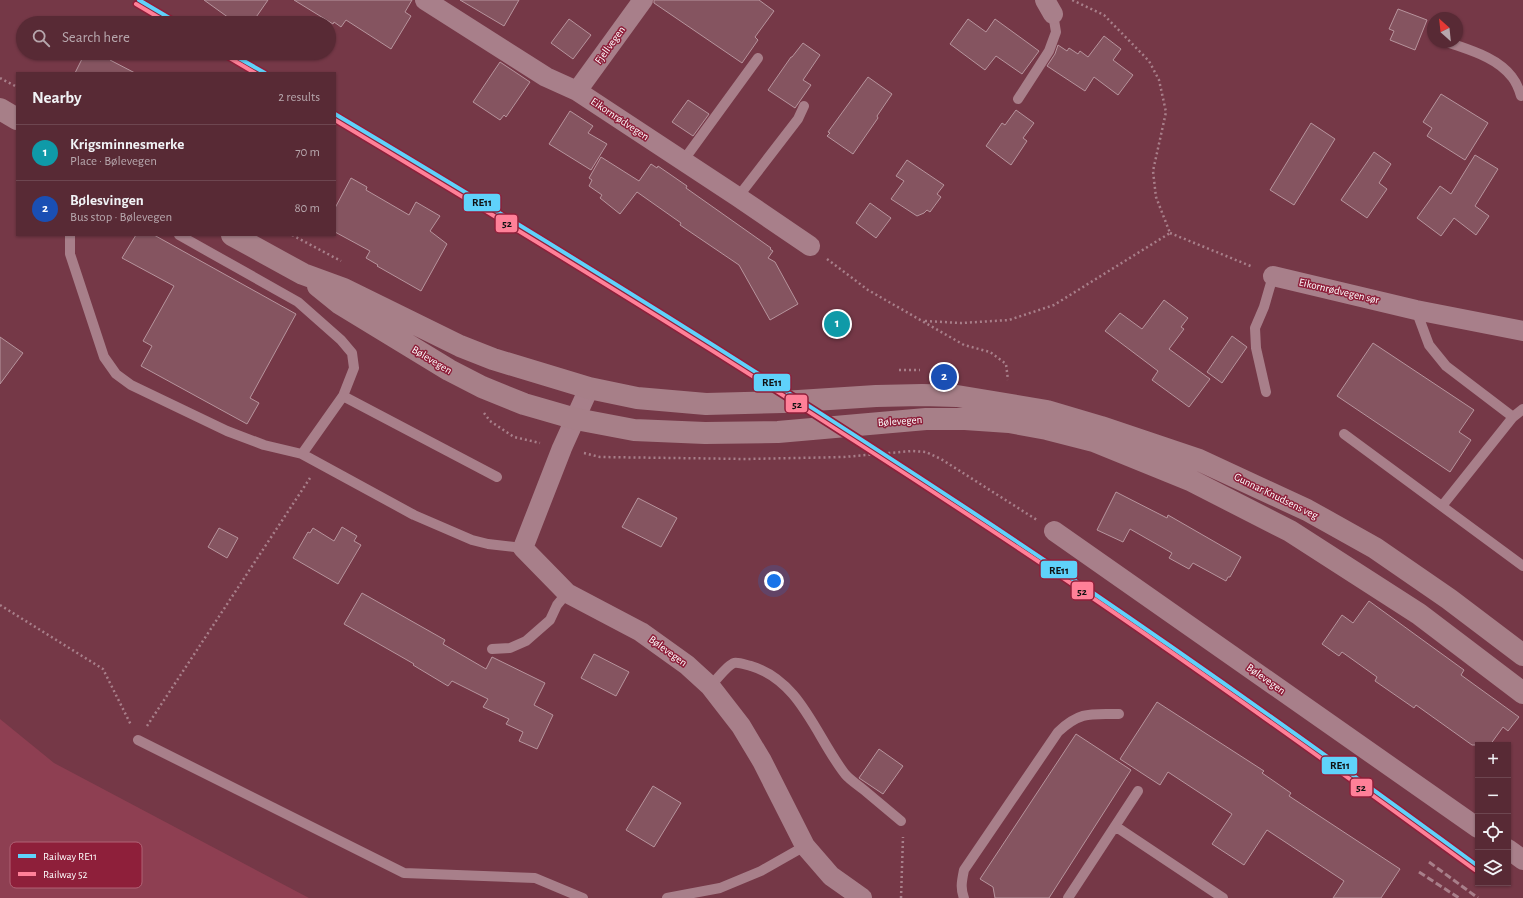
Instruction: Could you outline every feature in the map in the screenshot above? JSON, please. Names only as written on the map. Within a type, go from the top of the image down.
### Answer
[{"type":"main road","points":[[0,109],[16,118]]},
{"type":"main road","name":"Bølevegen","points":[[234,236],[304,274],[344,288],[460,346],[493,359],[589,388],[637,398],[706,404],[922,395],[957,396],[998,402]]},
{"type":"main road","name":"Bølevegen","points":[[304,274],[339,303],[449,370],[482,387],[524,404],[576,419],[634,430],[705,433],[778,432],[926,419],[1009,422],[1047,429],[1094,441],[1190,480],[1290,531],[1419,614],[1523,693]]},
{"type":"main road","name":"Gunnar Knudsens veg","points":[[998,402],[1047,411],[1101,427],[1199,460],[1307,510],[1375,548],[1449,599],[1523,655]]},
{"type":"street","name":"Fjellvegen","points":[[577,91],[643,0]]},
{"type":"street","name":"Eikornrødvegen","points":[[433,2],[546,77],[577,91],[683,160],[810,246]]},
{"type":"street","name":"Eikornrødvegen sør","points":[[1274,276],[1416,310],[1523,331]]},
{"type":"street","points":[[523,548],[562,448],[589,388]]},
{"type":"street","name":"Bølevegen","points":[[1054,531],[1475,826]]},
{"type":"street","name":"Bølevegen","points":[[523,548],[567,593],[641,632],[687,665],[710,686],[741,726],[762,761],[805,846],[831,876],[862,898]]},
{"type":"street","points":[[1509,850],[1523,860]]},
{"type":"lane","points":[[1018,100],[1049,51],[1056,32],[1049,7]]},
{"type":"lane","points":[[1463,48],[1478,53],[1498,64],[1511,76],[1521,96],[1523,95]]},
{"type":"lane","points":[[683,160],[758,58]]},
{"type":"lane","points":[[738,197],[798,119],[804,106]]},
{"type":"lane","points":[[70,236],[70,254],[104,357],[116,374],[131,385],[227,431],[264,445],[302,454],[414,515],[472,540],[488,544],[523,548]]},
{"type":"lane","points":[[181,236],[298,302],[341,340],[352,353],[354,368],[343,396],[302,454]]},
{"type":"lane","points":[[1266,392],[1256,348],[1255,328],[1274,276]]},
{"type":"lane","points":[[1416,310],[1429,345],[1446,366],[1513,417]]},
{"type":"lane","points":[[343,396],[497,476]]},
{"type":"lane","points":[[1442,506],[1513,417],[1523,409]]},
{"type":"lane","points":[[1344,434],[1523,566]]},
{"type":"lane","points":[[492,649],[510,648],[526,641],[550,620],[557,606],[567,593]]},
{"type":"lane","points":[[710,686],[727,667],[733,663],[740,663],[756,668],[781,682],[800,703],[847,776],[901,821]]},
{"type":"lane","points":[[964,898],[961,892],[964,870],[1058,732],[1069,722],[1086,714],[1119,714]]},
{"type":"lane","points":[[138,740],[404,873],[536,878],[583,898]]},
{"type":"lane","points":[[1068,898],[1138,791]]},
{"type":"lane","points":[[1115,826],[1223,898]]},
{"type":"lane","points":[[667,898],[720,888],[761,871],[805,846]]},
{"type":"path","points":[[1072,0],[1104,15],[1149,60],[1159,80],[1166,112],[1153,171],[1156,197],[1170,233],[1274,276]]},
{"type":"path","points":[[0,78],[16,86]]},
{"type":"path","points":[[925,321],[961,323],[1009,320],[1054,305],[1170,233]]},
{"type":"path","points":[[810,246],[868,290],[925,321],[964,345],[990,352],[1006,364],[1008,380]]},
{"type":"path","points":[[481,410],[490,421],[514,436],[600,457],[747,459],[844,457],[912,451],[926,452],[941,459],[1054,531]]},
{"type":"path","points":[[138,740],[319,463]]},
{"type":"path","points":[[0,604],[103,669],[138,740]]},
{"type":"path","points":[[901,821],[903,833],[901,898]]},
{"type":"shaded area","points":[[0,719],[54,763],[309,898],[0,898]]},
{"type":"building","points":[[204,0],[268,0],[257,16],[226,16]]},
{"type":"building","points":[[294,0],[412,0],[405,12],[411,16],[391,49],[346,20],[341,27],[336,23],[336,16],[320,16]]},
{"type":"building","points":[[460,0],[519,0],[504,26]]},
{"type":"building","points":[[654,0],[759,0],[774,11],[755,37],[758,40],[742,63],[654,3]]},
{"type":"building","points":[[1398,9],[1427,20],[1415,50],[1390,40],[1394,31],[1389,29]]},
{"type":"building","points":[[569,19],[591,35],[573,59],[551,43]]},
{"type":"building","points":[[968,19],[986,32],[995,19],[1039,51],[1022,74],[996,56],[985,70],[950,44]]},
{"type":"building","points":[[1104,36],[1121,49],[1113,60],[1133,75],[1118,95],[1094,77],[1085,91],[1047,66],[1055,54],[1058,45],[1067,51],[1069,48],[1078,54],[1080,51],[1088,57]]},
{"type":"building","points":[[803,43],[820,55],[803,80],[811,85],[795,108],[768,90],[791,57]]},
{"type":"building","points":[[82,60],[110,60],[133,72],[76,72]]},
{"type":"building","points":[[500,62],[530,82],[506,117],[504,115],[500,120],[473,102]]},
{"type":"building","points":[[868,77],[892,94],[877,116],[878,118],[853,154],[827,136],[830,133],[828,132]]},
{"type":"building","points":[[1441,94],[1488,123],[1465,160],[1427,136],[1432,128],[1423,122]]},
{"type":"building","points":[[688,100],[709,114],[693,136],[672,122]]},
{"type":"building","points":[[1016,110],[1034,123],[1023,138],[1027,141],[1011,165],[986,146],[1002,123],[1005,125]]},
{"type":"building","points":[[570,111],[593,126],[588,133],[607,144],[591,170],[549,144]]},
{"type":"building","points":[[1311,123],[1335,139],[1294,205],[1270,190]]},
{"type":"building","points":[[1374,152],[1391,164],[1379,183],[1387,189],[1367,218],[1341,200]]},
{"type":"building","points":[[1475,155],[1498,169],[1475,206],[1489,216],[1476,235],[1454,218],[1441,236],[1417,218],[1440,186],[1451,194]]},
{"type":"building","points":[[601,157],[639,181],[651,164],[657,168],[658,166],[687,186],[686,188],[771,248],[770,249],[773,251],[768,258],[775,262],[798,304],[770,320],[739,265],[680,225],[681,223],[637,192],[620,214],[600,198],[602,195],[589,186],[592,180],[589,178]]},
{"type":"building","points":[[907,160],[944,185],[937,194],[941,197],[930,212],[927,210],[917,216],[891,199],[904,181],[896,176]]},
{"type":"building","points":[[351,178],[367,187],[366,190],[409,215],[416,202],[440,216],[430,231],[447,244],[421,291],[377,266],[378,265],[366,258],[370,251],[336,233],[336,206]]},
{"type":"building","points":[[870,203],[891,218],[876,238],[856,223]]},
{"type":"building","points":[[135,236],[156,236],[296,314],[250,398],[259,403],[247,424],[141,366],[152,346],[143,341],[174,286],[122,258]]},
{"type":"building","points":[[1164,300],[1188,318],[1181,327],[1184,329],[1169,349],[1210,379],[1189,407],[1152,380],[1158,371],[1105,331],[1120,313],[1142,329]]},
{"type":"building","points":[[1232,336],[1247,347],[1222,383],[1207,372]]},
{"type":"building","points":[[0,337],[23,353],[0,384]]},
{"type":"building","points":[[1373,343],[1474,410],[1459,432],[1471,440],[1450,472],[1337,396]]},
{"type":"building","points":[[1116,492],[1167,518],[1168,515],[1241,557],[1230,577],[1228,577],[1226,581],[1193,563],[1189,569],[1169,558],[1172,553],[1130,529],[1123,542],[1097,530]]},
{"type":"building","points":[[638,498],[677,518],[661,547],[622,527]]},
{"type":"building","points":[[342,527],[357,536],[354,541],[361,545],[338,584],[293,558],[308,532],[310,533],[313,528],[334,541]]},
{"type":"building","points":[[219,528],[238,538],[227,558],[208,547]]},
{"type":"building","points":[[362,593],[445,640],[443,644],[486,669],[492,657],[545,683],[534,705],[553,715],[537,749],[519,741],[523,732],[506,724],[509,719],[483,707],[488,699],[452,681],[448,686],[413,665],[414,664],[344,624]]},
{"type":"building","points":[[1369,601],[1464,670],[1461,675],[1519,717],[1508,731],[1503,727],[1492,742],[1475,742],[1475,745],[1472,745],[1416,705],[1414,708],[1375,681],[1377,677],[1342,652],[1339,656],[1322,644],[1342,615],[1353,623]]},
{"type":"building","points":[[594,654],[629,672],[616,696],[581,678]]},
{"type":"building","points":[[1157,702],[1264,771],[1262,773],[1291,793],[1289,796],[1400,869],[1381,898],[1333,898],[1344,881],[1267,830],[1244,865],[1212,844],[1232,814],[1168,772],[1160,785],[1120,759]]},
{"type":"building","points":[[1076,734],[1131,770],[1049,898],[995,898],[993,887],[980,879]]},
{"type":"building","points":[[879,749],[903,766],[883,794],[859,778]]},
{"type":"building","points":[[653,786],[681,803],[654,847],[626,830]]},
{"type":"railway","points":[[1429,862],[1478,898]]},
{"type":"railway","points":[[1419,872],[1459,898]]},
{"type":"rail line","name":"RE11","points":[[139,0],[166,16]]},
{"type":"rail line","name":"52","points":[[136,4],[156,16]]},
{"type":"rail line","name":"52","points":[[233,60],[253,72]]},
{"type":"rail line","name":"RE11","points":[[242,60],[263,72]]},
{"type":"rail line","name":"RE11","points":[[336,115],[617,285],[896,462],[1130,618],[1330,759],[1475,864]]},
{"type":"rail line","name":"52","points":[[336,121],[523,233],[710,349],[987,527],[1128,622],[1228,692],[1475,870]]},
{"type":"place","name":"Krigsminnesmerke","points":[[837,324]]},
{"type":"place","name":"Bølesvingen","points":[[944,377]]}]
